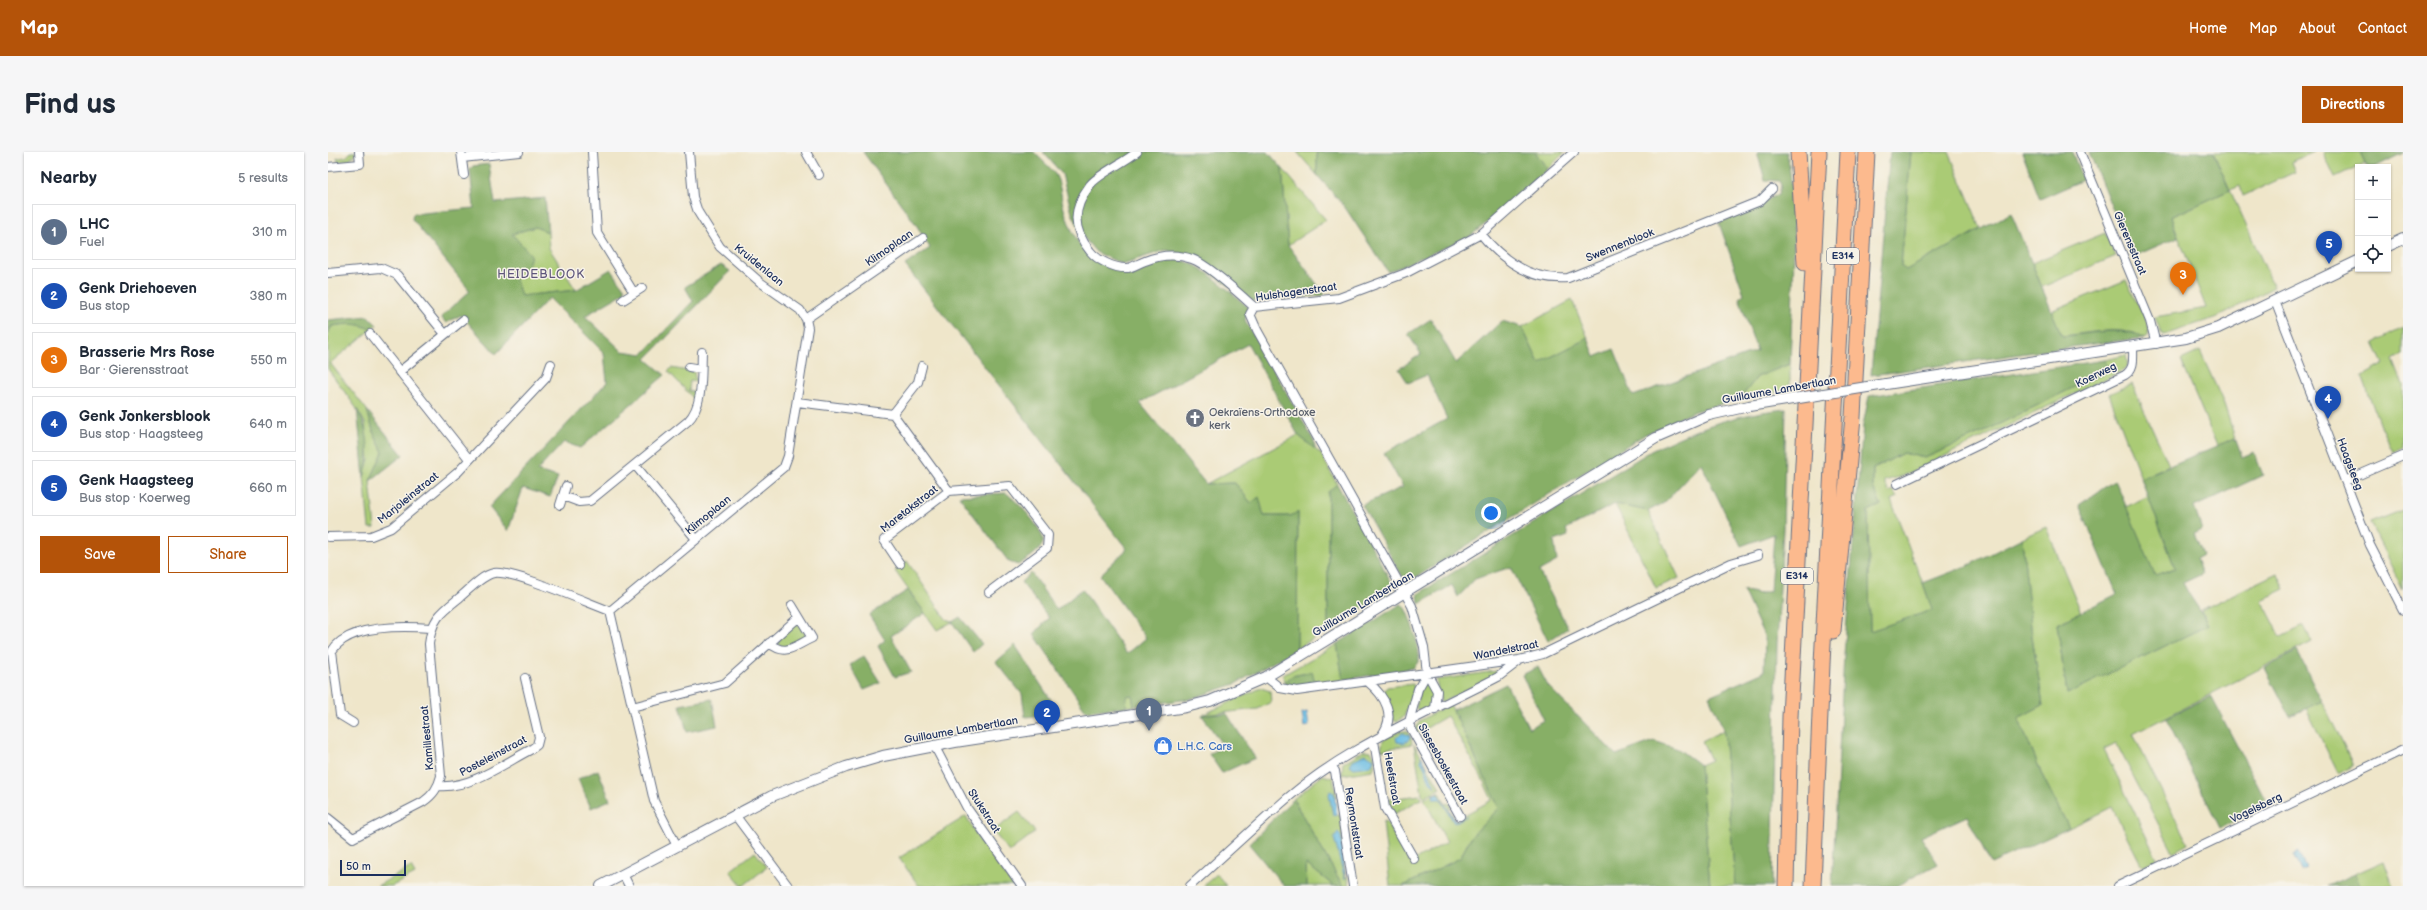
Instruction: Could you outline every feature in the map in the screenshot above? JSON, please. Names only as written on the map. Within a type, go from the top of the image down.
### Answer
[{"type":"highway","points":[[1798,152],[1803,214],[1804,257],[1812,292]]},
{"type":"highway","name":"E314","points":[[1786,886],[1790,717],[1819,152]]},
{"type":"highway","name":"E314","points":[[1813,886],[1822,664],[1848,152]]},
{"type":"highway","points":[[1822,664],[1832,644],[1852,417],[1867,152]]},
{"type":"street","points":[[328,167],[360,164],[359,152]]},
{"type":"street","points":[[464,175],[461,155],[519,152]]},
{"type":"street","points":[[592,152],[597,233],[634,293]]},
{"type":"street","name":"Kruidenlaan","points":[[689,152],[693,197],[698,212],[720,247],[760,282],[800,310],[806,319]]},
{"type":"street","points":[[806,152],[819,175]]},
{"type":"street","points":[[1137,152],[1090,184],[1078,207],[1075,225],[1081,240],[1091,253],[1108,264],[1128,268],[1154,257],[1170,254],[1193,259],[1234,289],[1254,307]]},
{"type":"street","name":"Hulshagenstraat","points":[[1405,592],[1257,330],[1250,314],[1254,307],[1339,298],[1406,273],[1481,234],[1574,152]]},
{"type":"street","name":"Gierensstraat","points":[[2080,152],[2150,321],[2156,344]]},
{"type":"street","name":"Swennenblook","points":[[1481,234],[1508,262],[1520,268],[1553,279],[1568,278],[1760,201],[1772,190]]},
{"type":"street","name":"Klimoplaan","points":[[610,611],[784,467],[788,456],[808,328],[806,319],[923,238]]},
{"type":"street","points":[[2391,245],[2403,239]]},
{"type":"street","points":[[2133,347],[2186,338],[2218,328],[2355,262]]},
{"type":"street","points":[[328,272],[388,269],[397,275],[445,334]]},
{"type":"street","points":[[623,300],[642,288]]},
{"type":"street","name":"Haagsteeg","points":[[2275,301],[2370,545],[2403,610]]},
{"type":"street","points":[[399,372],[463,320]]},
{"type":"street","points":[[370,334],[470,459]]},
{"type":"street","name":"Guillaume Lambertlaan","points":[[601,886],[735,815],[801,783],[846,767],[934,745],[1186,707],[1210,701],[1266,676],[1656,438],[1709,415],[1749,406],[1886,384],[2133,347]]},
{"type":"street","name":"Koerweg","points":[[1897,484],[2125,375],[2131,370],[2133,363],[2133,347]]},
{"type":"street","points":[[563,496],[580,502],[590,501],[695,414],[702,352]]},
{"type":"street","name":"Marjoleinstraat","points":[[328,538],[371,536],[387,531],[470,459],[546,378],[551,364]]},
{"type":"street","points":[[797,402],[893,414],[918,382],[922,366]]},
{"type":"street","points":[[689,367],[701,369]]},
{"type":"street","name":"Maretakstraat","points":[[893,414],[950,491]]},
{"type":"street","points":[[2345,481],[2403,456]]},
{"type":"street","points":[[635,465],[696,539]]},
{"type":"street","points":[[560,505],[566,486]]},
{"type":"street","name":"Maretakstraat","points":[[900,564],[884,540],[950,491],[1010,486],[1048,534],[1047,548],[989,592]]},
{"type":"street","name":"Wandelstraat","points":[[1266,676],[1280,688],[1287,691],[1368,682],[1519,660],[1543,654],[1731,564],[1758,555]]},
{"type":"street","name":"Kamillestraat","points":[[438,786],[441,776],[429,644],[431,628],[436,618],[445,609],[489,575],[494,573],[510,574],[610,611]]},
{"type":"street","points":[[1405,592],[1412,606],[1424,648],[1427,673],[1437,691],[1436,709]]},
{"type":"street","points":[[769,643],[778,650],[785,651],[812,638],[792,605]]},
{"type":"street","points":[[610,611],[654,801],[677,846]]},
{"type":"street","points":[[632,707],[725,683],[799,617]]},
{"type":"street","points":[[353,723],[340,715],[337,703],[332,651],[336,644],[346,636],[361,631],[413,627],[431,628]]},
{"type":"street","points":[[1190,886],[1293,792],[1331,766],[1377,739],[1498,677],[1519,660]]},
{"type":"street","points":[[1408,723],[1418,688],[1427,673]]},
{"type":"street","name":"Posteleinstraat","points":[[438,786],[451,787],[463,784],[537,745],[539,737],[525,678]]},
{"type":"street","points":[[1368,682],[1382,696],[1388,710],[1388,724],[1377,739]]},
{"type":"street","name":"Sissesboskestraat","points":[[1408,723],[1460,816]]},
{"type":"street","name":"Heefstraat","points":[[1377,739],[1385,808],[1414,859]]},
{"type":"street","name":"Stukstraat","points":[[934,745],[967,808],[1022,886]]},
{"type":"street","name":"Vogelsberg","points":[[2118,886],[2403,750]]},
{"type":"street","name":"Reymontstraat","points":[[1331,766],[1335,771],[1353,886]]},
{"type":"street","points":[[328,818],[353,838],[423,802],[432,796],[438,786]]},
{"type":"street","points":[[735,815],[788,886]]},
{"type":"street","points":[[623,874],[629,886]]},
{"type":"green space","points":[[351,152],[356,152],[347,161],[338,162],[337,158],[346,157]]},
{"type":"green space","points":[[863,152],[1034,152],[1056,176],[1069,223],[1079,244],[1089,256],[1120,271],[1128,271],[1158,259],[1169,258],[1180,260],[1201,269],[1212,276],[1248,307],[1245,320],[1314,441],[1315,449],[1298,435],[1248,344],[1140,403],[1206,484],[1235,483],[1251,503],[1259,497],[1264,516],[1290,516],[1298,512],[1297,649],[1235,684],[1190,699],[1134,706],[1132,695],[1127,696],[1126,707],[1086,711],[1034,634],[1049,618],[1021,582],[1031,573],[1057,610],[1082,589],[1127,654],[1146,638],[1100,575],[1127,549],[905,265],[930,248],[917,226]]},
{"type":"green space","points":[[1043,152],[1268,152],[1282,168],[1288,245],[1325,295],[1251,301],[1185,255],[1166,250],[1122,264],[1096,252],[1084,238],[1072,213],[1062,174]]},
{"type":"green space","points":[[1297,152],[1317,152],[1317,175]]},
{"type":"green space","points":[[1317,152],[1535,152],[1548,169],[1499,213],[1469,237],[1388,272],[1344,206],[1317,175]]},
{"type":"green space","points":[[1535,152],[1565,152],[1548,169]]},
{"type":"green space","points":[[1757,152],[1787,152],[1791,178],[1794,231],[1790,364],[1757,377],[1740,399],[1695,411],[1644,435],[1410,581],[1402,576],[1362,505],[1403,487],[1384,453],[1447,419],[1427,375],[1408,383],[1399,369],[1421,354],[1408,334],[1431,319],[1456,363],[1502,321],[1522,327],[1539,363],[1588,338],[1595,357],[1614,349],[1633,396],[1757,351],[1739,298],[1744,294],[1719,223],[1779,194],[1781,185],[1779,181],[1765,180]]},
{"type":"green space","points":[[1890,152],[1911,152],[1901,266],[1906,270],[2011,213],[2062,336],[2115,331],[2135,334],[2144,338],[2076,346],[1871,375]]},
{"type":"green space","points":[[1911,152],[1949,152],[1981,229],[1906,270],[1901,266]]},
{"type":"green space","points":[[2022,152],[2072,152],[2083,180],[2040,199]]},
{"type":"green space","points":[[2089,152],[2213,152],[2230,190],[2171,217],[2178,237],[2132,257]]},
{"type":"green space","points":[[2213,152],[2314,152],[2291,162],[2295,172],[2243,196],[2240,186],[2230,190]]},
{"type":"green space","points":[[2323,152],[2360,152],[2365,163],[2355,164],[2355,168],[2335,177]]},
{"type":"green space","points":[[2360,152],[2403,152],[2381,164],[2366,164]]},
{"type":"green space","points":[[489,164],[495,203],[545,198],[548,232],[535,227],[512,234],[531,255],[527,270],[513,271],[521,296],[576,290],[611,269],[625,289],[624,293],[585,316],[622,351],[643,354],[693,301],[685,287],[721,265],[730,271],[646,359],[665,375],[580,448],[564,442],[537,471],[558,477],[550,497],[523,488],[508,531],[489,507],[607,382],[604,353],[549,298],[496,354],[461,315],[446,323],[441,317],[470,291],[412,219],[413,214],[474,208],[470,169],[473,166]]},
{"type":"green space","points":[[1282,168],[1326,220],[1288,245]]},
{"type":"green space","points":[[2230,190],[2274,287],[2220,316],[2164,335],[2161,333],[2155,317],[2206,308],[2171,217]]},
{"type":"green space","points":[[535,227],[548,232],[549,248],[576,290],[521,296],[513,271],[512,234]]},
{"type":"green space","points":[[2105,233],[2116,256],[2042,287],[2032,263]]},
{"type":"green space","points":[[2126,280],[2147,322],[2149,329],[2147,336],[2144,338],[2126,332],[2104,331],[2062,336],[2051,311]]},
{"type":"green space","points":[[1572,300],[1588,338],[1539,363],[1522,327]]},
{"type":"green space","points":[[368,316],[377,325],[371,330],[366,327],[348,324],[332,326],[328,333],[328,320]]},
{"type":"green space","points":[[362,324],[371,330],[330,363],[367,410],[374,434],[383,452],[370,481],[375,528],[369,528],[364,477],[369,459],[365,423],[357,409],[328,369],[328,333],[332,326]]},
{"type":"green space","points":[[2403,328],[2403,354],[2393,360],[2403,385],[2403,447],[2393,452],[2381,428],[2362,376],[2384,364],[2374,343]]},
{"type":"green space","points":[[2200,351],[2224,404],[2235,438],[2217,446],[2181,360]]},
{"type":"green space","points":[[2126,355],[2128,366],[2124,370],[1903,476],[1884,481],[1889,492],[1893,490],[1897,497],[1891,500],[1933,610],[1870,631],[1868,511],[1881,505],[1873,487],[1873,469],[1903,453],[1925,458],[1977,435],[2105,372],[2107,367],[2105,360]]},
{"type":"green space","points":[[2105,360],[2107,367],[2105,372],[1977,435],[1925,458],[1903,453],[1873,469],[1873,487],[1881,505],[1868,511],[1870,631],[1932,610],[1923,583],[1967,566],[2022,538],[2032,637],[2043,705],[2018,718],[2044,779],[2069,828],[1991,864],[1967,816],[1921,837],[1938,864],[1896,886],[1832,886],[1844,655],[1863,425],[1869,396]]},
{"type":"green space","points":[[1790,364],[1790,389],[1740,399],[1757,377]]},
{"type":"green space","points":[[671,368],[694,372],[696,382],[690,381],[689,391],[695,392],[694,399],[668,371]]},
{"type":"green space","points":[[2132,384],[2169,465],[2141,478],[2109,394]]},
{"type":"green space","points":[[357,409],[364,426],[368,442],[368,459],[364,477]]},
{"type":"green space","points":[[1786,409],[1783,529],[1777,644],[1772,886],[1735,886],[1724,730],[1709,696],[1764,672],[1765,638],[1743,590],[1759,594],[1770,591],[1774,534],[1741,546],[1701,463],[1664,503],[1648,511],[1615,504],[1566,529],[1568,536],[1554,541],[1557,561],[1539,571],[1568,628],[1548,641],[1511,567],[1475,579],[1458,597],[1452,585],[1419,604],[1418,594],[1651,451],[1684,435],[1716,423],[1750,414]]},
{"type":"green space","points":[[367,410],[403,455],[370,481],[383,452],[374,434]]},
{"type":"green space","points":[[1298,435],[1321,454],[1337,484],[1328,492],[1328,629],[1297,649],[1298,513],[1290,516],[1264,516],[1259,498],[1251,503],[1235,483],[1206,484]]},
{"type":"green space","points":[[2235,438],[2242,457],[2254,452],[2263,475],[2194,507],[2202,530],[2194,534],[2203,555],[2196,559],[2202,574],[2183,583],[2208,625],[2067,694],[2057,624],[2117,594],[2079,505],[2115,480],[2155,575],[2175,568],[2141,478]]},
{"type":"green space","points":[[1337,484],[1393,585],[1388,593],[1328,629],[1328,492]]},
{"type":"green space","points":[[1006,493],[1029,515],[1039,530],[1043,542],[1039,549],[1018,565],[1009,562],[959,496]]},
{"type":"green space","points":[[2148,496],[2175,568],[2155,576],[2126,507]]},
{"type":"green space","points":[[1615,504],[1648,511],[1679,578],[1656,588]]},
{"type":"green space","points":[[2403,510],[2403,590],[2370,523]]},
{"type":"green space","points":[[2046,527],[2081,612],[2057,624],[2067,694],[2208,625],[2201,610],[2277,573],[2285,589],[2262,600],[2281,637],[2304,626],[2312,642],[2133,734],[2188,844],[2173,852],[2116,743],[2104,749],[2157,859],[2142,866],[2112,807],[2069,828],[2044,779],[2018,718],[2043,705],[2032,637],[2022,538]]},
{"type":"green space","points":[[907,561],[946,619],[952,622],[937,630],[895,571]]},
{"type":"green space","points":[[908,590],[925,613],[891,636],[911,672],[895,677],[878,646],[885,640],[869,615]]},
{"type":"green space","points":[[1401,604],[1407,612],[1416,637],[1419,657],[1416,665],[1413,668],[1343,680],[1337,644]]},
{"type":"green space","points":[[960,617],[982,644],[973,652],[952,622]]},
{"type":"green space","points":[[798,624],[806,635],[802,640],[795,644],[781,647],[778,643],[781,637],[789,629]]},
{"type":"green space","points":[[1337,644],[1343,680],[1316,684],[1311,672],[1292,676],[1284,683],[1283,675]]},
{"type":"green space","points":[[1015,645],[1060,714],[1025,717],[1022,694],[996,662]]},
{"type":"green space","points":[[2297,651],[2322,701],[2290,716],[2265,668]]},
{"type":"green space","points":[[864,656],[881,683],[864,690],[850,665]]},
{"type":"green space","points":[[1538,667],[1548,686],[1616,755],[1654,741],[1678,749],[1700,765],[1710,886],[1403,886],[1460,858],[1471,837],[1499,808],[1453,710],[1506,684],[1529,728],[1544,720],[1522,675]]},
{"type":"green space","points":[[1503,671],[1441,703],[1436,680]]},
{"type":"green space","points":[[1312,672],[1316,684],[1291,687],[1284,683],[1292,676]]},
{"type":"green space","points":[[1426,682],[1433,687],[1434,700],[1429,709],[1420,712],[1416,708],[1420,688]]},
{"type":"green space","points":[[1413,684],[1414,688],[1404,717],[1397,722],[1393,720],[1391,709],[1384,691],[1387,687]]},
{"type":"green space","points":[[1261,688],[1270,691],[1271,702],[1258,709],[1202,715]]},
{"type":"green space","points":[[1132,695],[1134,706],[1126,707],[1127,696]]},
{"type":"green space","points":[[2211,696],[2268,805],[2220,828],[2166,718]]},
{"type":"green space","points":[[712,699],[717,726],[687,732],[680,705]]},
{"type":"green space","points":[[2322,701],[2353,765],[2338,773],[2306,708]]},
{"type":"green space","points":[[1450,704],[1499,808],[1471,837],[1460,858],[1403,886],[1390,886],[1383,822],[1386,821],[1402,850],[1406,851],[1404,852],[1410,863],[1447,842],[1424,799],[1439,791],[1446,804],[1449,803],[1451,807],[1449,808],[1455,820],[1492,800],[1482,778],[1447,716],[1418,733],[1416,729],[1419,721]]},
{"type":"green space","points":[[1227,714],[1255,758],[1222,773],[1209,754],[1223,746],[1202,715]]},
{"type":"green space","points":[[1724,730],[1735,886],[1710,886],[1700,765],[1711,760],[1702,741]]},
{"type":"green space","points":[[1399,731],[1407,731],[1411,737],[1412,744],[1381,750],[1383,740]]},
{"type":"green space","points":[[1414,744],[1440,788],[1424,797],[1422,794]]},
{"type":"green space","points":[[1364,750],[1371,751],[1375,757],[1375,765],[1373,770],[1342,775],[1343,763]]},
{"type":"green space","points":[[598,770],[610,800],[591,808],[578,779]]},
{"type":"green space","points":[[1323,775],[1333,778],[1337,797],[1334,798],[1337,815],[1340,814],[1344,844],[1342,845],[1344,859],[1346,859],[1347,862],[1344,863],[1346,877],[1349,877],[1348,886],[1343,886],[1293,799]]},
{"type":"green space","points":[[1420,795],[1421,799],[1394,814],[1389,799]]},
{"type":"green space","points":[[1293,799],[1343,886],[1334,886],[1306,864],[1307,886],[1284,886],[1249,844]]},
{"type":"green space","points":[[1019,812],[1035,832],[1009,852],[993,831]]},
{"type":"green space","points":[[966,816],[980,841],[1013,886],[919,886],[899,858]]},
{"type":"green space","points":[[755,852],[767,867],[743,886],[740,886],[742,885],[730,871]]},
{"type":"green space","points":[[2384,861],[2393,886],[2360,886],[2355,874]]},
{"type":"green space","points":[[1306,864],[1334,886],[1307,886]]},
{"type":"green space","points":[[411,867],[415,874],[392,886],[377,886]]},
{"type":"green space","points":[[1217,874],[1226,886],[1203,886]]},
{"type":"green space","points":[[2355,874],[2360,886],[2327,886]]},
{"type":"water","points":[[1307,712],[1309,726],[1304,727],[1302,713]]},
{"type":"water","points":[[1403,733],[1410,736],[1408,741],[1403,743],[1397,742],[1396,737]]},
{"type":"water","points":[[1366,754],[1374,759],[1371,766],[1354,768],[1350,765],[1353,760]]},
{"type":"water","points":[[1421,755],[1435,787],[1430,782],[1421,762]]},
{"type":"water","points":[[1330,791],[1334,793],[1337,814],[1333,815],[1329,794]]},
{"type":"water","points":[[1438,793],[1455,821],[1467,816],[1454,823],[1441,799],[1434,799],[1433,795]]},
{"type":"water","points":[[1338,832],[1341,837],[1345,879],[1334,838]]},
{"type":"water","points":[[2298,852],[2306,869],[2301,871],[2293,855]]},
{"type":"place","name":"Genk Haagsteeg","points":[[2329,264]]},
{"type":"place","name":"Brasserie Mrs Rose","points":[[2183,295]]},
{"type":"place","name":"Oekraïens-Orthodoxe kerk","points":[[1195,418]]},
{"type":"place","name":"Genk Jonkersblook","points":[[2328,419]]},
{"type":"place","name":"LHC","points":[[1149,731]]},
{"type":"place","name":"Genk Driehoeven","points":[[1047,733]]},
{"type":"place","name":"L.H.C. Cars","points":[[1163,746]]},
{"type":"district","name":"HEIDEBLOOK","points":[[541,274]]}]
